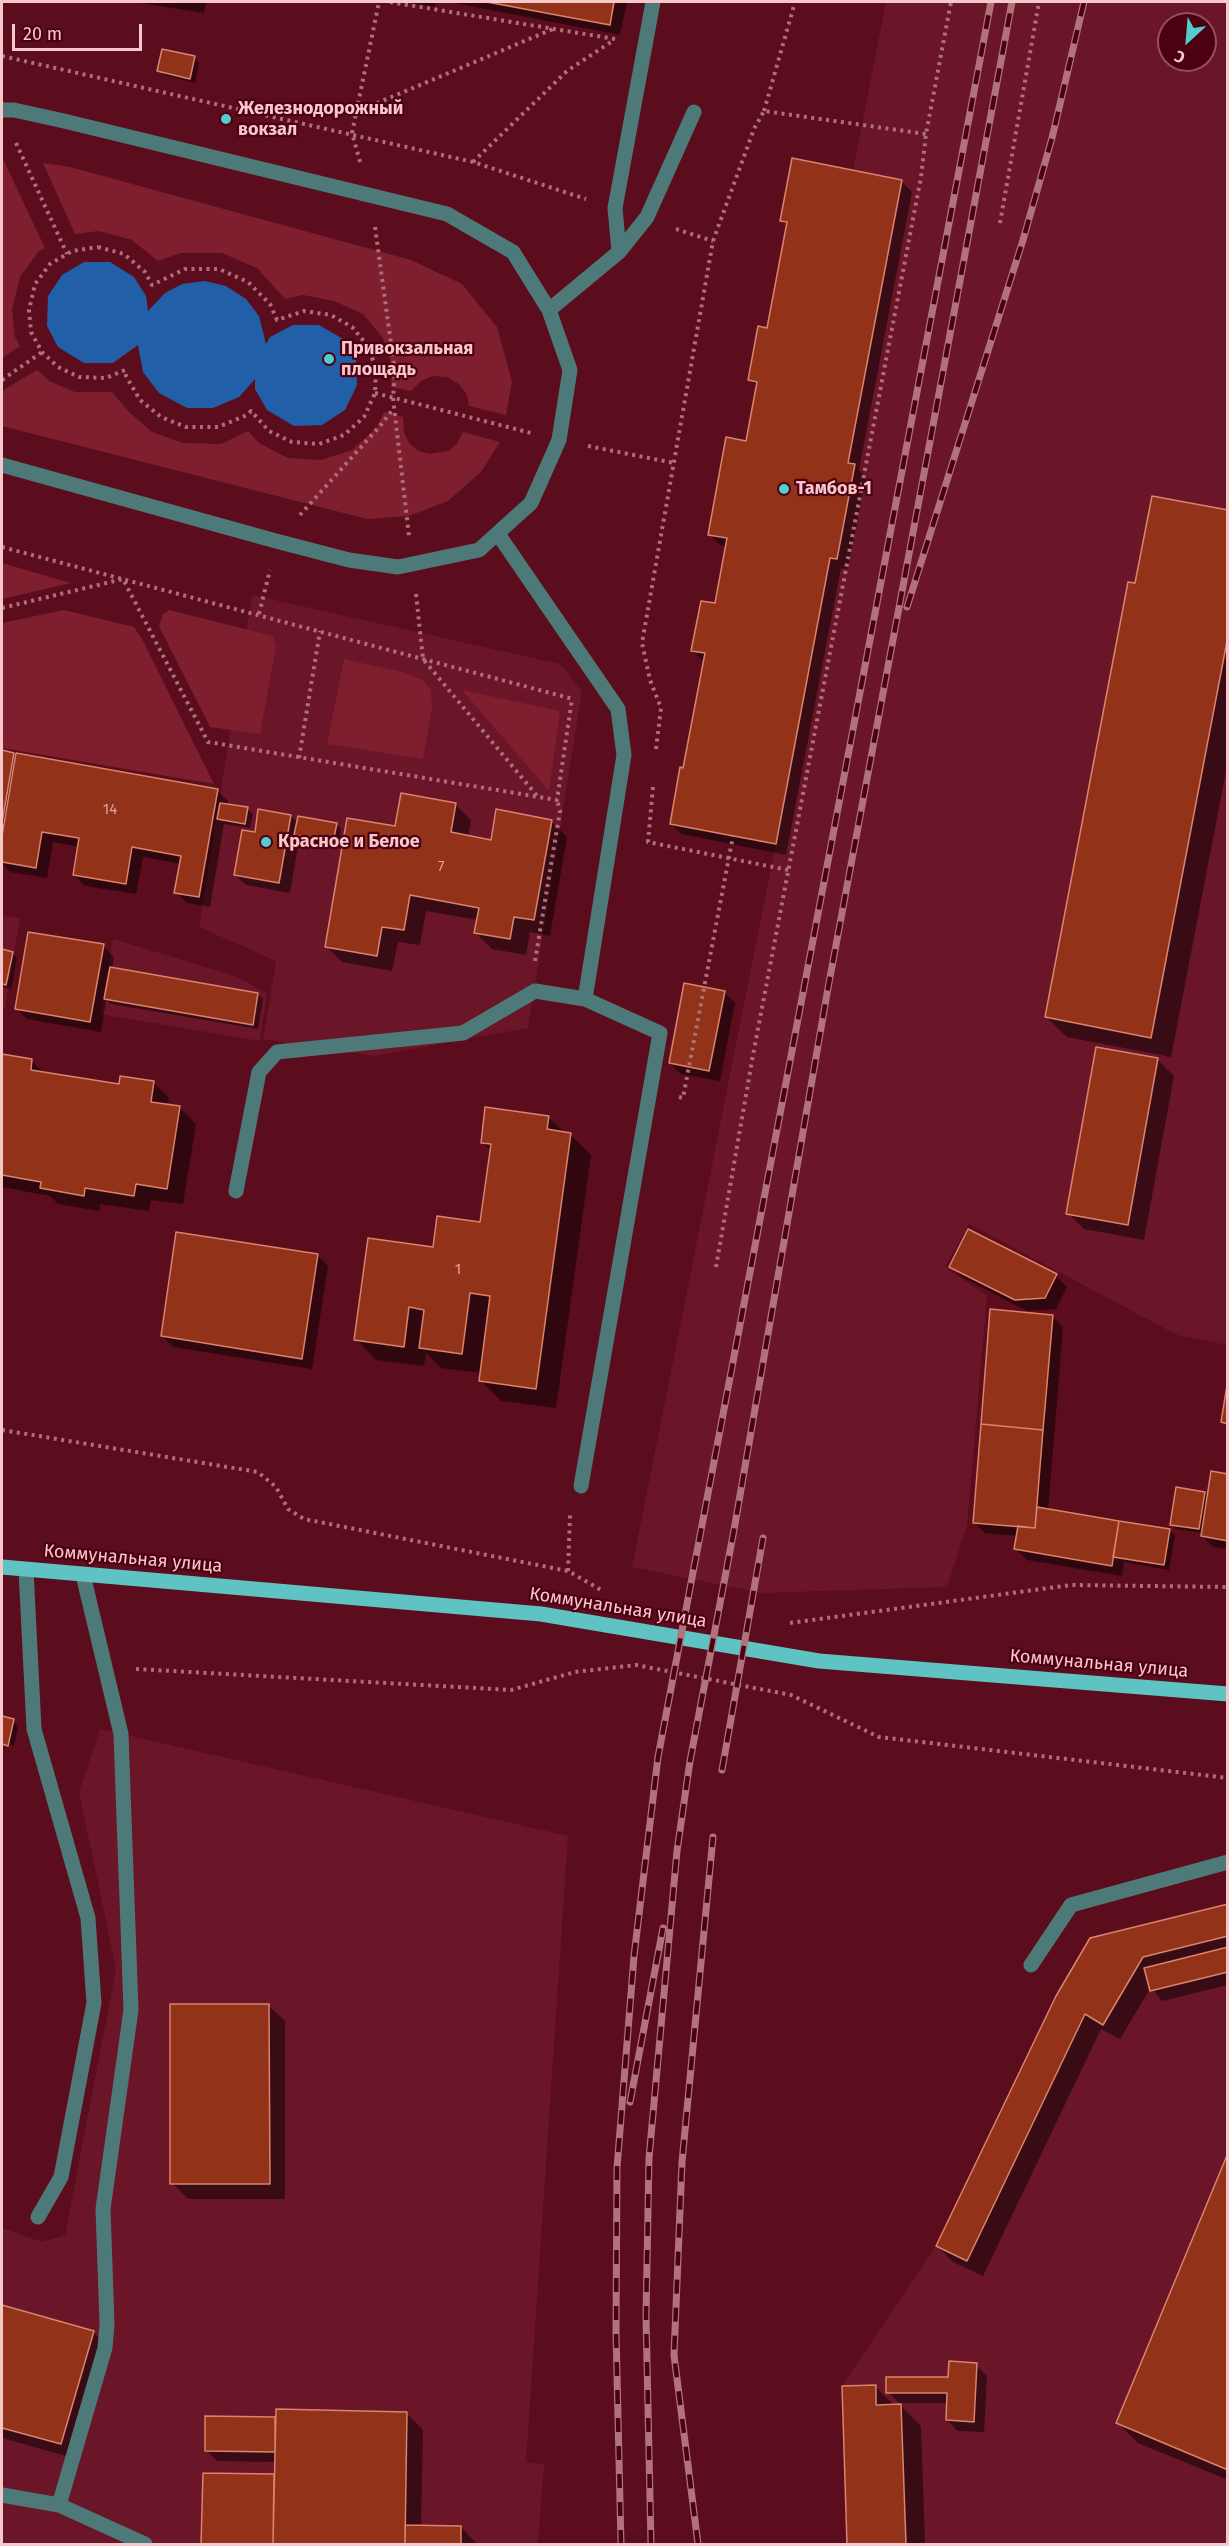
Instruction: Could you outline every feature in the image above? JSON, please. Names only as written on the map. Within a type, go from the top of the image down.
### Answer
[{"type":"main road","name":"Коммунальная улица","points":[[2,1567],[541,1614],[819,1661],[1227,1694]]},
{"type":"street","points":[[619,252],[615,208],[653,2]]},
{"type":"street","points":[[2,110],[14,110],[54,118],[447,214],[513,252],[549,310],[570,370],[559,440],[531,503],[479,550],[399,567],[349,560],[2,465]]},
{"type":"street","points":[[549,310],[619,252],[647,217],[694,112]]},
{"type":"street","points":[[498,534],[618,709],[624,755],[585,999]]},
{"type":"street","points":[[236,1191],[259,1072],[277,1052],[463,1033],[535,991],[585,999],[660,1033],[581,1486]]},
{"type":"street","points":[[26,1570],[34,1729],[87,1917],[94,2003],[61,2177],[38,2217]]},
{"type":"street","points":[[60,2505],[105,2348],[107,2324],[103,2209],[131,2010],[122,1734],[83,1575]]},
{"type":"street","points":[[1031,1965],[1071,1905],[1227,1862]]},
{"type":"street","points":[[2,2495],[60,2505],[145,2544]]},
{"type":"path","points":[[379,2],[352,133],[370,194],[395,373],[393,398],[423,659],[538,797]]},
{"type":"path","points":[[390,2],[615,39]]},
{"type":"path","points":[[656,753],[661,708],[650,680],[642,643],[713,241],[754,129],[764,111],[795,2]]},
{"type":"path","points":[[716,1267],[753,1055],[921,177],[926,134],[951,2]]},
{"type":"path","points":[[1000,224],[1039,2]]},
{"type":"path","points":[[356,112],[554,29]]},
{"type":"path","points":[[473,162],[567,70],[615,39],[617,30]]},
{"type":"path","points":[[2,56],[473,162],[615,208]]},
{"type":"path","points":[[764,111],[926,134]]},
{"type":"path","points":[[16,142],[67,254]]},
{"type":"path","points":[[647,217],[692,236],[713,241]]},
{"type":"path","points":[[98,247],[124,254],[145,272],[152,285],[184,269],[219,269],[248,282],[270,304],[277,320],[304,311],[331,315],[352,327],[368,346],[376,369],[375,393],[364,417],[344,435],[319,444],[292,442],[269,431],[252,411],[218,428],[186,427],[161,417],[140,400],[125,370],[106,378],[79,377],[58,367],[42,352],[31,332],[28,309],[34,284],[50,264],[67,254],[72,250],[98,247]]},
{"type":"path","points":[[2,380],[42,352]]},
{"type":"path","points":[[375,393],[559,440],[674,463]]},
{"type":"path","points":[[259,614],[276,541],[394,408]]},
{"type":"path","points":[[2,547],[572,699],[618,709]]},
{"type":"path","points":[[2,608],[123,579]]},
{"type":"path","points":[[123,579],[208,742],[557,800]]},
{"type":"path","points":[[299,758],[320,631]]},
{"type":"path","points":[[529,994],[560,811],[557,800],[572,699]]},
{"type":"path","points":[[654,775],[648,842],[788,870]]},
{"type":"path","points":[[689,1068],[733,836]]},
{"type":"path","points":[[2,1430],[258,1472],[276,1487],[288,1509],[304,1519],[567,1571],[606,1593]]},
{"type":"path","points":[[567,1571],[570,1511]]},
{"type":"path","points":[[779,1624],[1071,1585],[1227,1587]]},
{"type":"path","points":[[105,1667],[511,1690],[574,1672],[636,1665],[791,1695],[879,1737],[1227,1778]]},
{"type":"shaded area","points":[[886,2],[1227,2],[1227,1345],[1177,1335],[969,1224],[945,1267],[987,1296],[967,1526],[947,1587],[762,1593],[632,1567],[776,844],[830,558],[837,559],[846,514],[855,465],[848,463],[902,180],[853,170]]},
{"type":"shaded area","points":[[4,161],[45,248],[39,251],[20,277],[12,309],[15,337],[20,346],[2,358],[2,162]]},
{"type":"shaded area","points":[[43,163],[70,167],[411,260],[462,284],[497,327],[512,381],[506,415],[469,406],[467,395],[459,384],[447,377],[433,376],[421,381],[411,391],[391,387],[392,366],[383,338],[363,314],[334,301],[303,295],[285,299],[257,268],[222,253],[181,253],[158,261],[132,240],[99,231],[75,234]]},
{"type":"shaded area","points":[[37,370],[49,381],[75,392],[112,392],[128,411],[152,432],[183,443],[221,444],[248,431],[259,443],[288,458],[321,460],[352,450],[377,427],[384,412],[403,417],[404,432],[409,443],[418,451],[429,454],[448,451],[456,445],[463,432],[500,442],[481,472],[448,501],[409,516],[367,519],[2,426],[2,391]]},
{"type":"shaded area","points":[[2,563],[71,583],[2,599]]},
{"type":"shaded area","points":[[252,595],[560,664],[582,691],[528,1028],[374,1056],[263,1039],[276,961],[199,927]]},
{"type":"shaded area","points":[[64,610],[134,627],[214,784],[2,748],[2,623]]},
{"type":"shaded area","points":[[169,610],[273,636],[276,647],[260,734],[210,727],[159,626],[163,614]]},
{"type":"shaded area","points":[[344,659],[402,672],[423,680],[431,690],[432,708],[423,759],[327,744]]},
{"type":"shaded area","points":[[462,690],[560,711],[549,791]]},
{"type":"shaded area","points":[[2,915],[20,918],[5,1009],[2,1009]]},
{"type":"shaded area","points":[[113,939],[235,976],[267,993],[260,1041],[100,1014]]},
{"type":"shaded area","points":[[100,1729],[568,1836],[526,2462],[544,2464],[538,2544],[2,2544],[2,2228],[42,2242],[65,2235],[116,1969],[79,1792]]},
{"type":"shaded area","points":[[1227,1904],[1227,2544],[847,2544],[842,2386],[936,2246],[1056,1996],[1090,1938]]},
{"type":"water","points":[[84,262],[110,262],[134,277],[146,296],[148,311],[165,293],[182,284],[205,281],[226,286],[246,299],[259,316],[266,344],[270,337],[293,325],[319,325],[343,339],[356,359],[357,385],[345,410],[322,425],[294,426],[267,410],[255,389],[255,379],[239,397],[213,408],[187,408],[159,393],[143,372],[138,345],[113,363],[84,363],[58,347],[47,326],[48,296],[62,275]]},
{"type":"building","points":[[487,2],[614,2],[610,25]]},
{"type":"building","points":[[162,49],[195,56],[190,79],[157,71]]},
{"type":"building","name":"Тамбов-1","points":[[792,158],[902,180],[848,463],[855,464],[837,559],[830,558],[776,844],[670,824],[705,653],[691,651],[701,601],[715,603],[727,538],[708,535],[726,437],[746,441],[757,382],[748,380],[758,326],[767,328],[787,222],[780,221]]},
{"type":"building","points":[[1152,496],[1228,510],[1228,636],[1151,1038],[1045,1017],[1128,582],[1135,583]]},
{"type":"building","points":[[2,750],[14,753],[2,823]]},
{"type":"building","points":[[16,753],[218,789],[199,897],[174,893],[181,856],[132,847],[126,884],[73,875],[79,838],[42,832],[36,868],[2,862],[2,836]]},
{"type":"building","points":[[401,793],[456,803],[451,832],[491,840],[496,809],[552,820],[534,920],[514,917],[510,939],[474,933],[479,908],[410,895],[404,930],[382,927],[377,956],[325,947],[347,818],[395,826]]},
{"type":"building","points":[[220,803],[248,807],[245,824],[217,819]]},
{"type":"building","points":[[258,809],[291,815],[279,883],[234,875],[242,830],[255,832]]},
{"type":"building","points":[[298,816],[337,823],[333,842],[294,835]]},
{"type":"building","points":[[28,932],[104,944],[90,1022],[15,1009]]},
{"type":"building","points":[[2,949],[13,952],[6,985],[2,984]]},
{"type":"building","points":[[110,967],[258,993],[253,1025],[104,999]]},
{"type":"building","points":[[684,983],[725,991],[709,1071],[669,1063]]},
{"type":"building","points":[[1096,1047],[1158,1058],[1128,1225],[1066,1214]]},
{"type":"building","points":[[2,1054],[32,1059],[31,1070],[119,1084],[120,1076],[154,1081],[151,1102],[180,1106],[167,1189],[136,1184],[134,1196],[85,1188],[84,1196],[40,1188],[41,1182],[2,1175]]},
{"type":"building","points":[[485,1107],[549,1116],[547,1129],[571,1133],[536,1389],[479,1381],[490,1296],[470,1293],[462,1354],[419,1348],[424,1310],[409,1307],[404,1347],[354,1340],[368,1238],[433,1247],[437,1216],[480,1222],[491,1144],[481,1143]]},
{"type":"building","points":[[968,1229],[1057,1274],[1045,1298],[1015,1300],[949,1267]]},
{"type":"building","points":[[176,1232],[318,1254],[302,1359],[161,1336]]},
{"type":"building","points":[[990,1309],[1053,1315],[1043,1430],[981,1424]]},
{"type":"building","points":[[1228,1379],[1228,1424],[1221,1422]]},
{"type":"building","points":[[981,1424],[1043,1430],[1035,1528],[973,1523]]},
{"type":"building","points":[[1211,1471],[1228,1474],[1228,1541],[1201,1536]]},
{"type":"building","points":[[1176,1487],[1205,1492],[1199,1529],[1170,1525]]},
{"type":"building","points":[[1037,1507],[1119,1521],[1112,1566],[1014,1549],[1018,1526],[1035,1528]]},
{"type":"building","points":[[1119,1521],[1170,1529],[1164,1565],[1113,1557]]},
{"type":"building","points":[[2,1716],[14,1719],[8,1746],[2,1744]]},
{"type":"building","points":[[1228,1904],[1228,1936],[1143,1957],[1103,2025],[1085,2014],[967,2261],[936,2246],[1056,1996],[1090,1938]]},
{"type":"building","points":[[1228,1947],[1228,1972],[1150,1991],[1144,1968]]},
{"type":"building","points":[[170,2004],[269,2004],[270,2184],[170,2184]]},
{"type":"building","points":[[1228,2153],[1228,2470],[1116,2423]]},
{"type":"building","points":[[2,2305],[94,2331],[61,2444],[2,2428]]},
{"type":"building","points":[[949,2361],[977,2363],[974,2422],[946,2420],[947,2393],[886,2393],[886,2377],[948,2377]]},
{"type":"building","points":[[876,2385],[876,2405],[901,2404],[906,2544],[847,2544],[842,2386]]},
{"type":"building","points":[[276,2409],[407,2412],[405,2544],[273,2544]]},
{"type":"building","points":[[205,2416],[275,2417],[275,2452],[205,2451]]},
{"type":"building","points":[[203,2473],[274,2474],[273,2544],[201,2544]]},
{"type":"building","points":[[405,2525],[461,2526],[461,2544],[405,2544]]},
{"type":"railway","points":[[621,2544],[616,2332],[617,2168],[634,1956],[658,1757],[991,2]]},
{"type":"railway","points":[[651,2544],[646,2316],[649,2158],[677,1851],[690,1761],[734,1530],[828,988],[1012,2]]},
{"type":"railway","points":[[907,607],[1023,240],[1052,138],[1084,2]]},
{"type":"railway","points":[[722,1770],[763,1538]]},
{"type":"railway","points":[[698,2544],[674,2355],[682,2162],[713,1837]]},
{"type":"railway","points":[[630,2102],[663,1928]]},
{"type":"place","name":"Железнодорожный вокзал","points":[[226,119]]},
{"type":"place","name":"Привокзальная площадь","points":[[329,359]]},
{"type":"place","name":"Тамбов-1","points":[[784,489]]},
{"type":"place","name":"Красное и Белое","points":[[266,842]]}]
